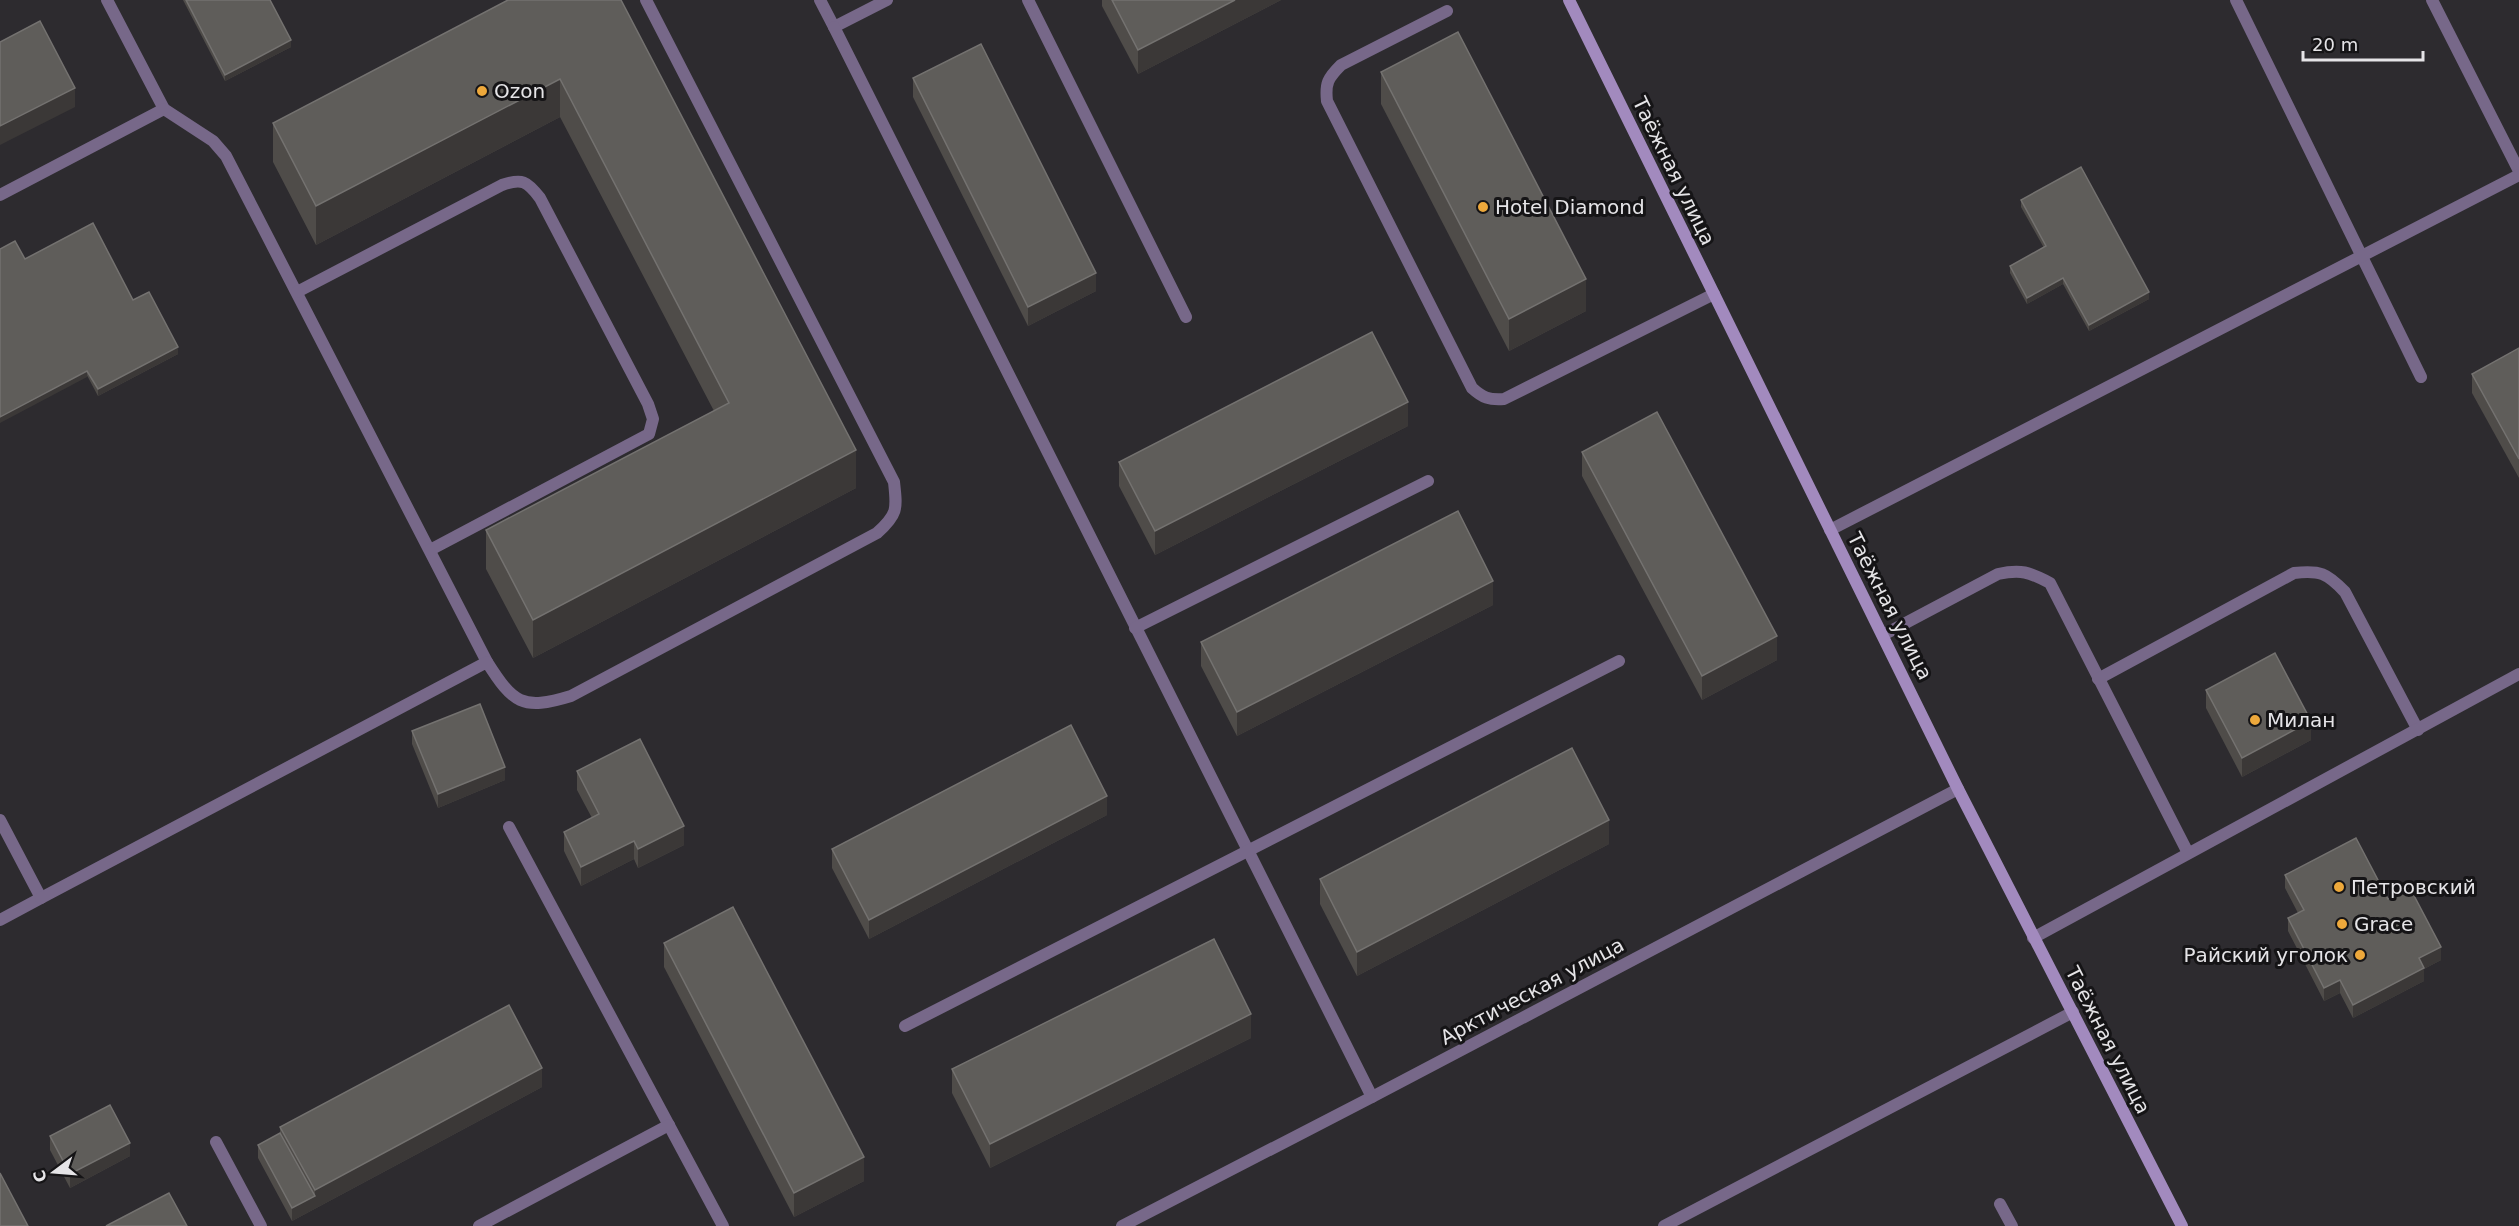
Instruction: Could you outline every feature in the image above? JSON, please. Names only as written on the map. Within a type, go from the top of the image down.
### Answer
[{"type":"street","points":[[107,0],[164,109],[213,141],[226,156],[488,662],[506,691],[527,703],[545,704],[571,696],[877,533],[892,519],[896,502],[894,482],[646,0]]},
{"type":"street","points":[[820,0],[1372,1097]]},
{"type":"street","points":[[834,27],[887,0]]},
{"type":"street","points":[[1028,0],[1186,317]]},
{"type":"street","name":"Таёжная улица","points":[[1569,0],[1958,789],[2182,1226]]},
{"type":"street","points":[[2236,0],[2421,376]]},
{"type":"street","points":[[1830,530],[2361,257],[2519,173],[2432,0]]},
{"type":"street","points":[[1447,11],[1341,65],[1333,73],[1326,86],[1327,101],[1472,388],[1483,398],[1504,399],[1714,294]]},
{"type":"street","points":[[0,195],[164,109]]},
{"type":"street","points":[[297,292],[502,184],[516,180],[530,185],[540,198],[648,404],[653,419],[649,434],[430,550]]},
{"type":"street","points":[[1135,628],[1428,481]]},
{"type":"street","points":[[1883,635],[1998,574],[2017,570],[2034,574],[2050,583],[2188,853]]},
{"type":"street","points":[[2098,679],[2294,573],[2314,571],[2331,577],[2345,592],[2418,730]]},
{"type":"street","points":[[905,1026],[1619,661]]},
{"type":"street","points":[[0,920],[488,662]]},
{"type":"street","points":[[2033,938],[2519,674]]},
{"type":"street","name":"Арктическая улица","points":[[1122,1226],[1958,789]]},
{"type":"street","points":[[0,820],[41,898]]},
{"type":"street","points":[[509,827],[723,1226]]},
{"type":"street","points":[[1664,1226],[2073,1012]]},
{"type":"street","points":[[479,1226],[669,1125]]},
{"type":"street","points":[[216,1142],[261,1226]]},
{"type":"street","points":[[2000,1204],[2012,1226]]},
{"type":"building","points":[[186,0],[270,0],[291,40],[225,75]]},
{"type":"building","points":[[508,0],[621,0],[856,450],[533,620],[486,530],[729,403],[560,79],[316,206],[273,123]]},
{"type":"building","points":[[1112,0],[1235,0],[1138,50]]},
{"type":"building","points":[[40,21],[75,88],[0,126],[0,42]]},
{"type":"building","name":"Hotel Diamond","points":[[1458,32],[1586,279],[1509,319],[1381,72]]},
{"type":"building","points":[[981,44],[1096,273],[1028,307],[913,78]]},
{"type":"building","points":[[2081,167],[2149,292],[2089,325],[2063,278],[2027,298],[2010,266],[2046,246],[2021,200]]},
{"type":"building","points":[[93,223],[133,300],[149,292],[178,347],[98,389],[87,371],[0,417],[0,249],[15,241],[25,259]]},
{"type":"building","points":[[1372,332],[1408,402],[1155,531],[1119,462]]},
{"type":"building","points":[[2519,348],[2519,459],[2472,374]]},
{"type":"building","points":[[1657,412],[1777,636],[1702,676],[1582,452]]},
{"type":"building","points":[[1458,511],[1493,581],[1237,712],[1201,642]]},
{"type":"building","points":[[2275,653],[2311,721],[2242,758],[2206,690]]},
{"type":"building","points":[[480,704],[505,767],[438,794],[412,731]]},
{"type":"building","points":[[1071,725],[1107,796],[869,920],[832,849]]},
{"type":"building","points":[[640,739],[684,826],[638,849],[634,841],[581,867],[564,832],[599,814],[577,771]]},
{"type":"building","points":[[1572,748],[1609,820],[1357,952],[1320,879]]},
{"type":"building","points":[[2356,838],[2388,899],[2410,888],[2441,947],[2419,958],[2424,968],[2353,1005],[2340,980],[2324,988],[2288,918],[2304,910],[2285,875]]},
{"type":"building","points":[[733,907],[864,1157],[794,1193],[664,943]]},
{"type":"building","points":[[1214,939],[1251,1014],[990,1144],[952,1069]]},
{"type":"building","points":[[509,1005],[542,1068],[315,1190],[280,1127]]},
{"type":"building","points":[[110,1105],[130,1143],[70,1174],[50,1136]]},
{"type":"building","points":[[280,1133],[315,1196],[292,1208],[258,1145]]},
{"type":"building","points":[[0,1173],[28,1226],[0,1226]]},
{"type":"building","points":[[169,1193],[187,1226],[106,1226]]},
{"type":"place","name":"Ozon","points":[[482,91]]},
{"type":"place","name":"Hotel Diamond","points":[[1483,207]]},
{"type":"place","name":"Милан","points":[[2255,720]]},
{"type":"place","name":"Петровский","points":[[2339,887]]},
{"type":"place","name":"Grace","points":[[2342,924]]},
{"type":"place","name":"Райский уголок","points":[[2360,955]]}]
